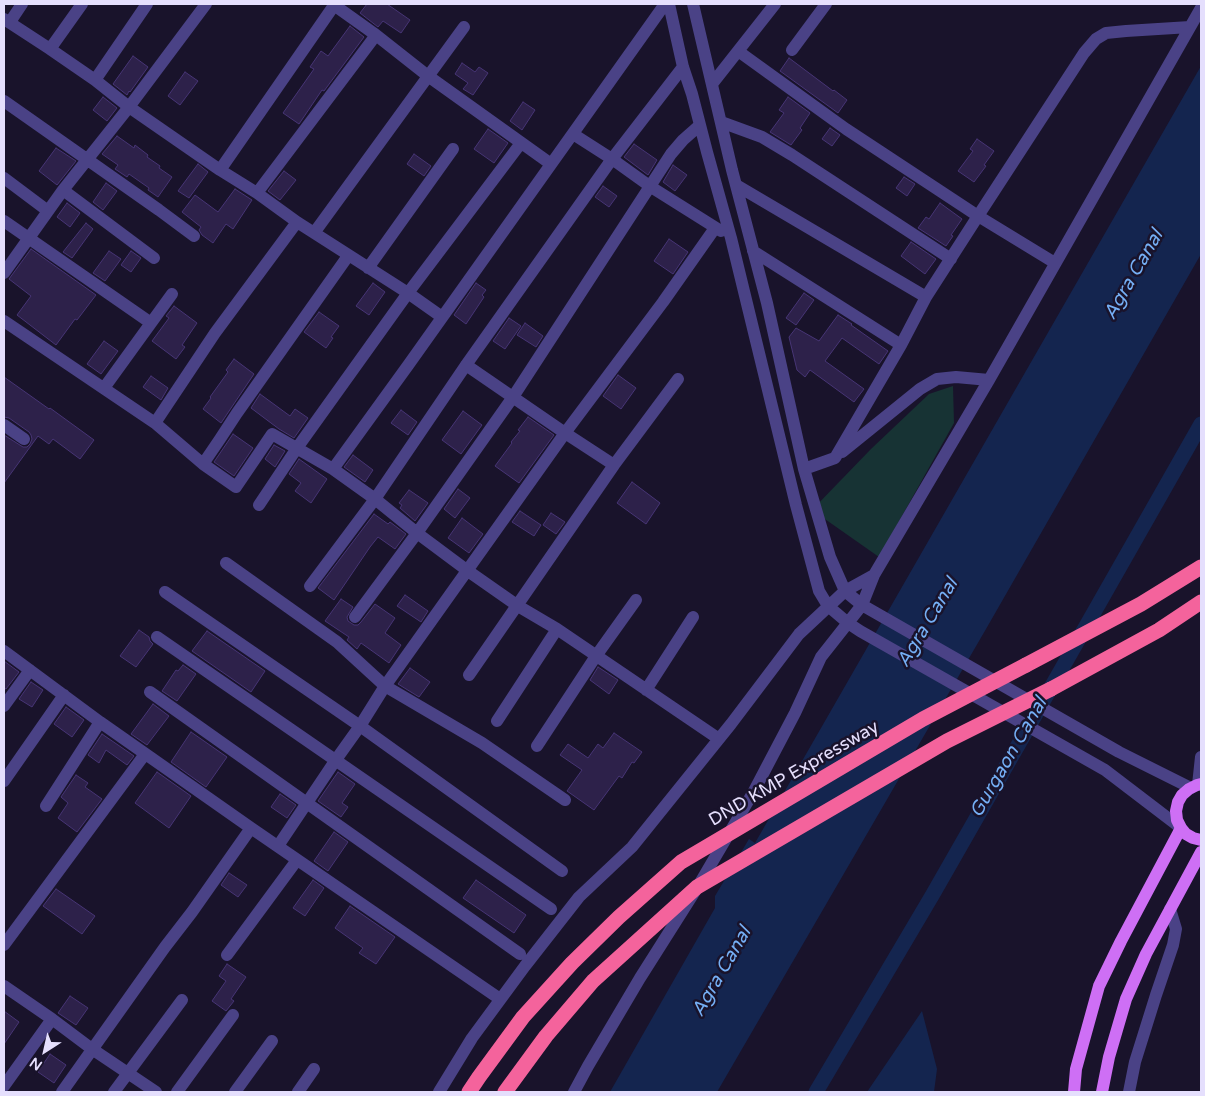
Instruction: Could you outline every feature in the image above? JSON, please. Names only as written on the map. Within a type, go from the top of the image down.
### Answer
[{"type":"highway","name":"DND KMP Expressway","points":[[469,1092],[524,1017],[572,963],[619,917],[681,862],[923,719],[1141,604],[1201,567]]},
{"type":"highway","points":[[505,1092],[546,1036],[593,981],[697,887],[947,742],[1051,689],[1159,630],[1201,602]]},
{"type":"main road","points":[[1197,786],[1182,795],[1176,811],[1181,828],[1186,834],[1201,840]]},
{"type":"main road","points":[[1074,1092],[1076,1069],[1099,986],[1181,828]]},
{"type":"main road","points":[[1102,1092],[1109,1057],[1126,999],[1146,954],[1201,852]]},
{"type":"street","points":[[22,4],[7,20],[95,80],[129,107],[220,170],[348,256],[442,316]]},
{"type":"street","points":[[50,49],[82,4]]},
{"type":"street","points":[[95,80],[146,4]]},
{"type":"street","points":[[4,273],[63,190],[129,107],[206,4]]},
{"type":"street","points":[[220,170],[334,4],[428,76],[551,164]]},
{"type":"street","points":[[333,469],[665,4]]},
{"type":"street","points":[[669,4],[683,67],[731,238],[796,505],[819,591],[828,606],[860,631],[1105,770],[1181,828]]},
{"type":"street","points":[[693,4],[736,185],[767,303],[804,469],[830,557],[845,591],[867,608],[1119,752],[1197,786],[1201,757]]},
{"type":"street","points":[[712,84],[775,4]]},
{"type":"street","points":[[792,50],[826,4]]},
{"type":"street","points":[[574,1092],[640,978],[697,888],[754,791],[795,714],[821,657],[848,623],[867,608],[874,575],[989,380],[1201,8]]},
{"type":"street","points":[[314,233],[464,27]]},
{"type":"street","points":[[835,458],[901,345],[926,297],[1084,52],[1096,39],[1106,33],[1190,27]]},
{"type":"street","points":[[256,193],[376,35]]},
{"type":"street","points":[[738,51],[846,129],[978,216],[1055,263]]},
{"type":"street","points":[[310,586],[375,499],[466,365],[612,159],[683,67]]},
{"type":"street","points":[[4,101],[194,236]]},
{"type":"street","points":[[721,122],[762,137],[951,259]]},
{"type":"street","points":[[355,617],[513,397],[676,147],[700,126]]},
{"type":"street","points":[[572,134],[731,238]]},
{"type":"street","points":[[259,505],[297,448],[408,293],[521,143]]},
{"type":"street","points":[[368,268],[453,149]]},
{"type":"street","points":[[4,178],[48,211]]},
{"type":"street","points":[[736,185],[926,297]]},
{"type":"street","points":[[63,190],[154,258]]},
{"type":"street","points":[[4,221],[151,323]]},
{"type":"street","points":[[155,423],[215,333],[297,222]]},
{"type":"street","points":[[278,846],[385,686],[565,433],[663,302],[715,228]]},
{"type":"street","points":[[753,251],[901,345]]},
{"type":"street","points":[[203,464],[237,412],[348,256]]},
{"type":"street","points":[[104,388],[172,294]]},
{"type":"street","points":[[4,321],[155,423],[203,464],[236,487],[272,434],[333,469],[468,571],[518,606],[558,629],[719,739]]},
{"type":"street","points":[[466,365],[614,465]]},
{"type":"street","points":[[804,469],[835,458],[920,389],[937,379],[956,377],[989,380]]},
{"type":"street","points":[[470,676],[614,465],[678,379]]},
{"type":"street","points":[[4,424],[24,439]]},
{"type":"street","points":[[226,562],[337,642],[385,686],[482,744],[565,800]]},
{"type":"street","points":[[438,1092],[472,1038],[524,966],[579,897],[632,847],[719,739],[788,646],[845,591],[874,575]]},
{"type":"street","points":[[165,592],[275,666],[562,871]]},
{"type":"street","points":[[537,746],[596,656],[636,600]]},
{"type":"street","points":[[646,690],[693,617]]},
{"type":"street","points":[[496,721],[558,629]]},
{"type":"street","points":[[156,636],[551,909]]},
{"type":"street","points":[[4,651],[145,754],[500,1000]]},
{"type":"street","points":[[4,706],[30,670]]},
{"type":"street","points":[[150,692],[520,954]]},
{"type":"street","points":[[4,781],[64,695]]},
{"type":"street","points":[[46,806],[100,722]]},
{"type":"street","points":[[4,945],[145,754]]},
{"type":"street","points":[[62,1092],[251,828]]},
{"type":"street","points":[[227,955],[297,860]]},
{"type":"street","points":[[1129,1092],[1138,1052],[1173,945],[1176,929],[1170,909]]},
{"type":"street","points":[[4,986],[156,1092]]},
{"type":"street","points":[[114,1092],[182,1000]]},
{"type":"street","points":[[177,1092],[233,1015]]},
{"type":"street","points":[[4,1086],[52,1020]]},
{"type":"street","points":[[236,1092],[272,1041]]},
{"type":"street","points":[[298,1092],[314,1069]]},
{"type":"green space","points":[[953,386],[954,423],[879,557],[812,510],[871,449],[929,394]]},
{"type":"water","name":"Agra Canal","points":[[1201,66],[1201,254],[986,629],[717,1092],[610,1092],[715,908],[715,896],[749,839],[755,843]]},
{"type":"water","points":[[922,1011],[937,1069],[934,1092],[867,1092]]},
{"type":"building","points":[[367,4],[387,4],[410,20],[401,33],[383,21],[378,27],[360,13]]},
{"type":"building","points":[[350,26],[364,37],[324,91],[322,90],[299,124],[283,113],[314,69],[310,67],[321,51],[328,56]]},
{"type":"building","points":[[133,56],[148,67],[127,95],[113,84]]},
{"type":"building","points":[[789,58],[847,100],[838,113],[780,71]]},
{"type":"building","points":[[462,63],[475,72],[479,67],[488,73],[473,95],[463,89],[468,83],[455,74]]},
{"type":"building","points":[[185,72],[198,81],[180,105],[168,96]]},
{"type":"building","points":[[103,97],[117,108],[107,121],[93,110]]},
{"type":"building","points":[[788,97],[810,113],[800,128],[802,130],[791,145],[770,132],[784,113],[779,110]]},
{"type":"building","points":[[523,102],[535,110],[522,130],[510,121]]},
{"type":"building","points":[[830,128],[840,135],[832,146],[822,139]]},
{"type":"building","points":[[488,129],[508,143],[494,163],[474,149]]},
{"type":"building","points":[[117,136],[134,148],[135,145],[160,166],[159,168],[172,177],[158,197],[129,174],[127,177],[115,169],[118,165],[102,154]]},
{"type":"building","points":[[977,139],[994,151],[974,182],[958,171],[973,151],[970,149]]},
{"type":"building","points":[[634,144],[657,160],[648,175],[624,157]]},
{"type":"building","points":[[56,148],[76,161],[57,185],[39,171]]},
{"type":"building","points":[[414,154],[431,166],[424,176],[407,164]]},
{"type":"building","points":[[198,164],[208,172],[189,198],[178,191]]},
{"type":"building","points":[[673,165],[687,175],[675,191],[663,182]]},
{"type":"building","points":[[284,171],[296,180],[280,200],[268,191]]},
{"type":"building","points":[[904,177],[915,184],[907,196],[896,188]]},
{"type":"building","points":[[106,183],[117,191],[103,210],[93,202]]},
{"type":"building","points":[[603,186],[617,196],[609,207],[595,197]]},
{"type":"building","points":[[235,189],[252,200],[233,229],[226,224],[213,243],[202,235],[199,230],[201,227],[182,212],[195,195],[218,212]]},
{"type":"building","points":[[67,203],[80,213],[70,227],[57,217]]},
{"type":"building","points":[[940,203],[962,219],[946,246],[918,228],[926,217],[929,219]]},
{"type":"building","points":[[86,223],[93,229],[72,258],[63,252]]},
{"type":"building","points":[[669,239],[688,252],[673,274],[654,261]]},
{"type":"building","points":[[911,242],[936,259],[925,274],[901,256]]},
{"type":"building","points":[[31,249],[96,295],[56,345],[17,315],[31,296],[9,279]]},
{"type":"building","points":[[109,251],[121,259],[105,281],[93,273]]},
{"type":"building","points":[[131,251],[141,258],[131,272],[121,265]]},
{"type":"building","points":[[373,283],[385,292],[369,315],[356,306]]},
{"type":"building","points":[[476,283],[486,290],[482,295],[484,297],[466,324],[454,315]]},
{"type":"building","points":[[804,293],[814,300],[796,325],[786,318]]},
{"type":"building","points":[[174,306],[197,323],[182,345],[185,347],[176,359],[152,341],[169,318],[166,316]]},
{"type":"building","points":[[319,312],[339,326],[326,348],[304,332]]},
{"type":"building","points":[[838,315],[888,351],[879,364],[842,338],[825,361],[864,389],[854,402],[810,370],[805,377],[797,370],[789,337],[796,328],[819,341]]},
{"type":"building","points":[[509,318],[521,326],[505,349],[493,341]]},
{"type":"building","points":[[525,323],[543,336],[536,347],[517,335]]},
{"type":"building","points":[[104,341],[118,351],[101,374],[87,364]]},
{"type":"building","points":[[234,359],[254,374],[221,423],[203,409],[228,372],[226,370]]},
{"type":"building","points":[[618,375],[636,388],[621,409],[603,396]]},
{"type":"building","points":[[151,376],[168,388],[161,400],[143,387]]},
{"type":"building","points":[[4,377],[94,440],[80,459],[53,439],[49,444],[38,436],[4,483],[4,435],[23,447],[27,447],[32,439],[29,432],[9,418],[4,417]]},
{"type":"building","points":[[260,394],[290,416],[295,409],[308,418],[294,438],[251,408]]},
{"type":"building","points":[[401,410],[417,422],[408,435],[391,423]]},
{"type":"building","points":[[463,411],[482,425],[461,454],[442,440]]},
{"type":"building","points":[[528,417],[554,435],[519,483],[495,466]]},
{"type":"building","points":[[233,434],[253,448],[234,476],[214,462]]},
{"type":"building","points":[[274,445],[285,451],[275,467],[265,459]]},
{"type":"building","points":[[353,455],[373,470],[365,482],[344,467]]},
{"type":"building","points":[[299,459],[327,479],[311,503],[295,491],[301,483],[289,474]]},
{"type":"building","points":[[632,482],[660,503],[646,524],[617,503]]},
{"type":"building","points":[[458,489],[470,498],[455,518],[444,509]]},
{"type":"building","points":[[409,490],[428,503],[415,521],[400,508],[402,505],[399,503]]},
{"type":"building","points":[[520,511],[541,525],[534,536],[512,522]]},
{"type":"building","points":[[551,513],[565,522],[556,534],[543,525]]},
{"type":"building","points":[[374,514],[388,524],[390,522],[406,534],[395,549],[378,537],[334,600],[318,588]]},
{"type":"building","points":[[462,518],[483,534],[469,553],[448,538]]},
{"type":"building","points":[[405,595],[428,611],[421,622],[397,606]]},
{"type":"building","points":[[341,599],[353,607],[347,617],[348,621],[354,625],[358,625],[361,622],[375,604],[395,618],[385,633],[401,645],[389,663],[361,643],[357,649],[347,640],[349,637],[325,621]]},
{"type":"building","points":[[139,630],[149,637],[153,644],[136,667],[120,656]]},
{"type":"building","points":[[207,631],[265,671],[251,692],[192,651]]},
{"type":"building","points":[[4,661],[19,672],[6,689],[4,688]]},
{"type":"building","points":[[183,665],[196,674],[177,701],[162,691],[176,670],[178,671]]},
{"type":"building","points":[[598,667],[618,680],[609,694],[590,680]]},
{"type":"building","points":[[410,668],[430,682],[419,697],[398,684]]},
{"type":"building","points":[[31,682],[43,690],[32,707],[19,699]]},
{"type":"building","points":[[153,704],[169,716],[147,745],[131,734]]},
{"type":"building","points":[[66,707],[84,720],[72,737],[54,724]]},
{"type":"building","points":[[191,732],[227,757],[206,787],[171,762]]},
{"type":"building","points":[[614,733],[642,752],[634,763],[632,762],[622,778],[619,776],[594,810],[567,791],[582,770],[560,755],[568,744],[588,758],[598,744],[603,748]]},
{"type":"building","points":[[102,734],[134,756],[127,765],[106,750],[99,763],[88,755]]},
{"type":"building","points":[[157,772],[191,796],[169,828],[135,803]]},
{"type":"building","points":[[338,772],[355,784],[342,803],[348,807],[341,817],[318,801]]},
{"type":"building","points":[[76,775],[88,783],[85,787],[102,799],[77,832],[58,818],[68,803],[61,797]]},
{"type":"building","points":[[280,794],[296,805],[287,818],[271,807]]},
{"type":"building","points":[[334,832],[348,842],[328,871],[314,861]]},
{"type":"building","points":[[229,873],[247,885],[238,897],[221,885]]},
{"type":"building","points":[[313,880],[324,888],[305,916],[293,908]]},
{"type":"building","points":[[476,880],[526,915],[514,933],[463,898]]},
{"type":"building","points":[[56,889],[95,916],[82,934],[43,906]]},
{"type":"building","points":[[350,906],[395,937],[376,964],[359,953],[363,948],[335,928]]},
{"type":"building","points":[[227,964],[246,977],[231,999],[234,1001],[226,1011],[212,1001],[226,981],[219,976]]},
{"type":"building","points":[[70,996],[88,1008],[76,1025],[58,1013]]},
{"type":"building","points":[[4,1011],[19,1022],[4,1044]]},
{"type":"building","points":[[50,1054],[66,1065],[54,1083],[38,1072]]},
{"type":"waterway","name":"Gurgaon Canal","points":[[816,1092],[933,894],[1201,424]]}]
